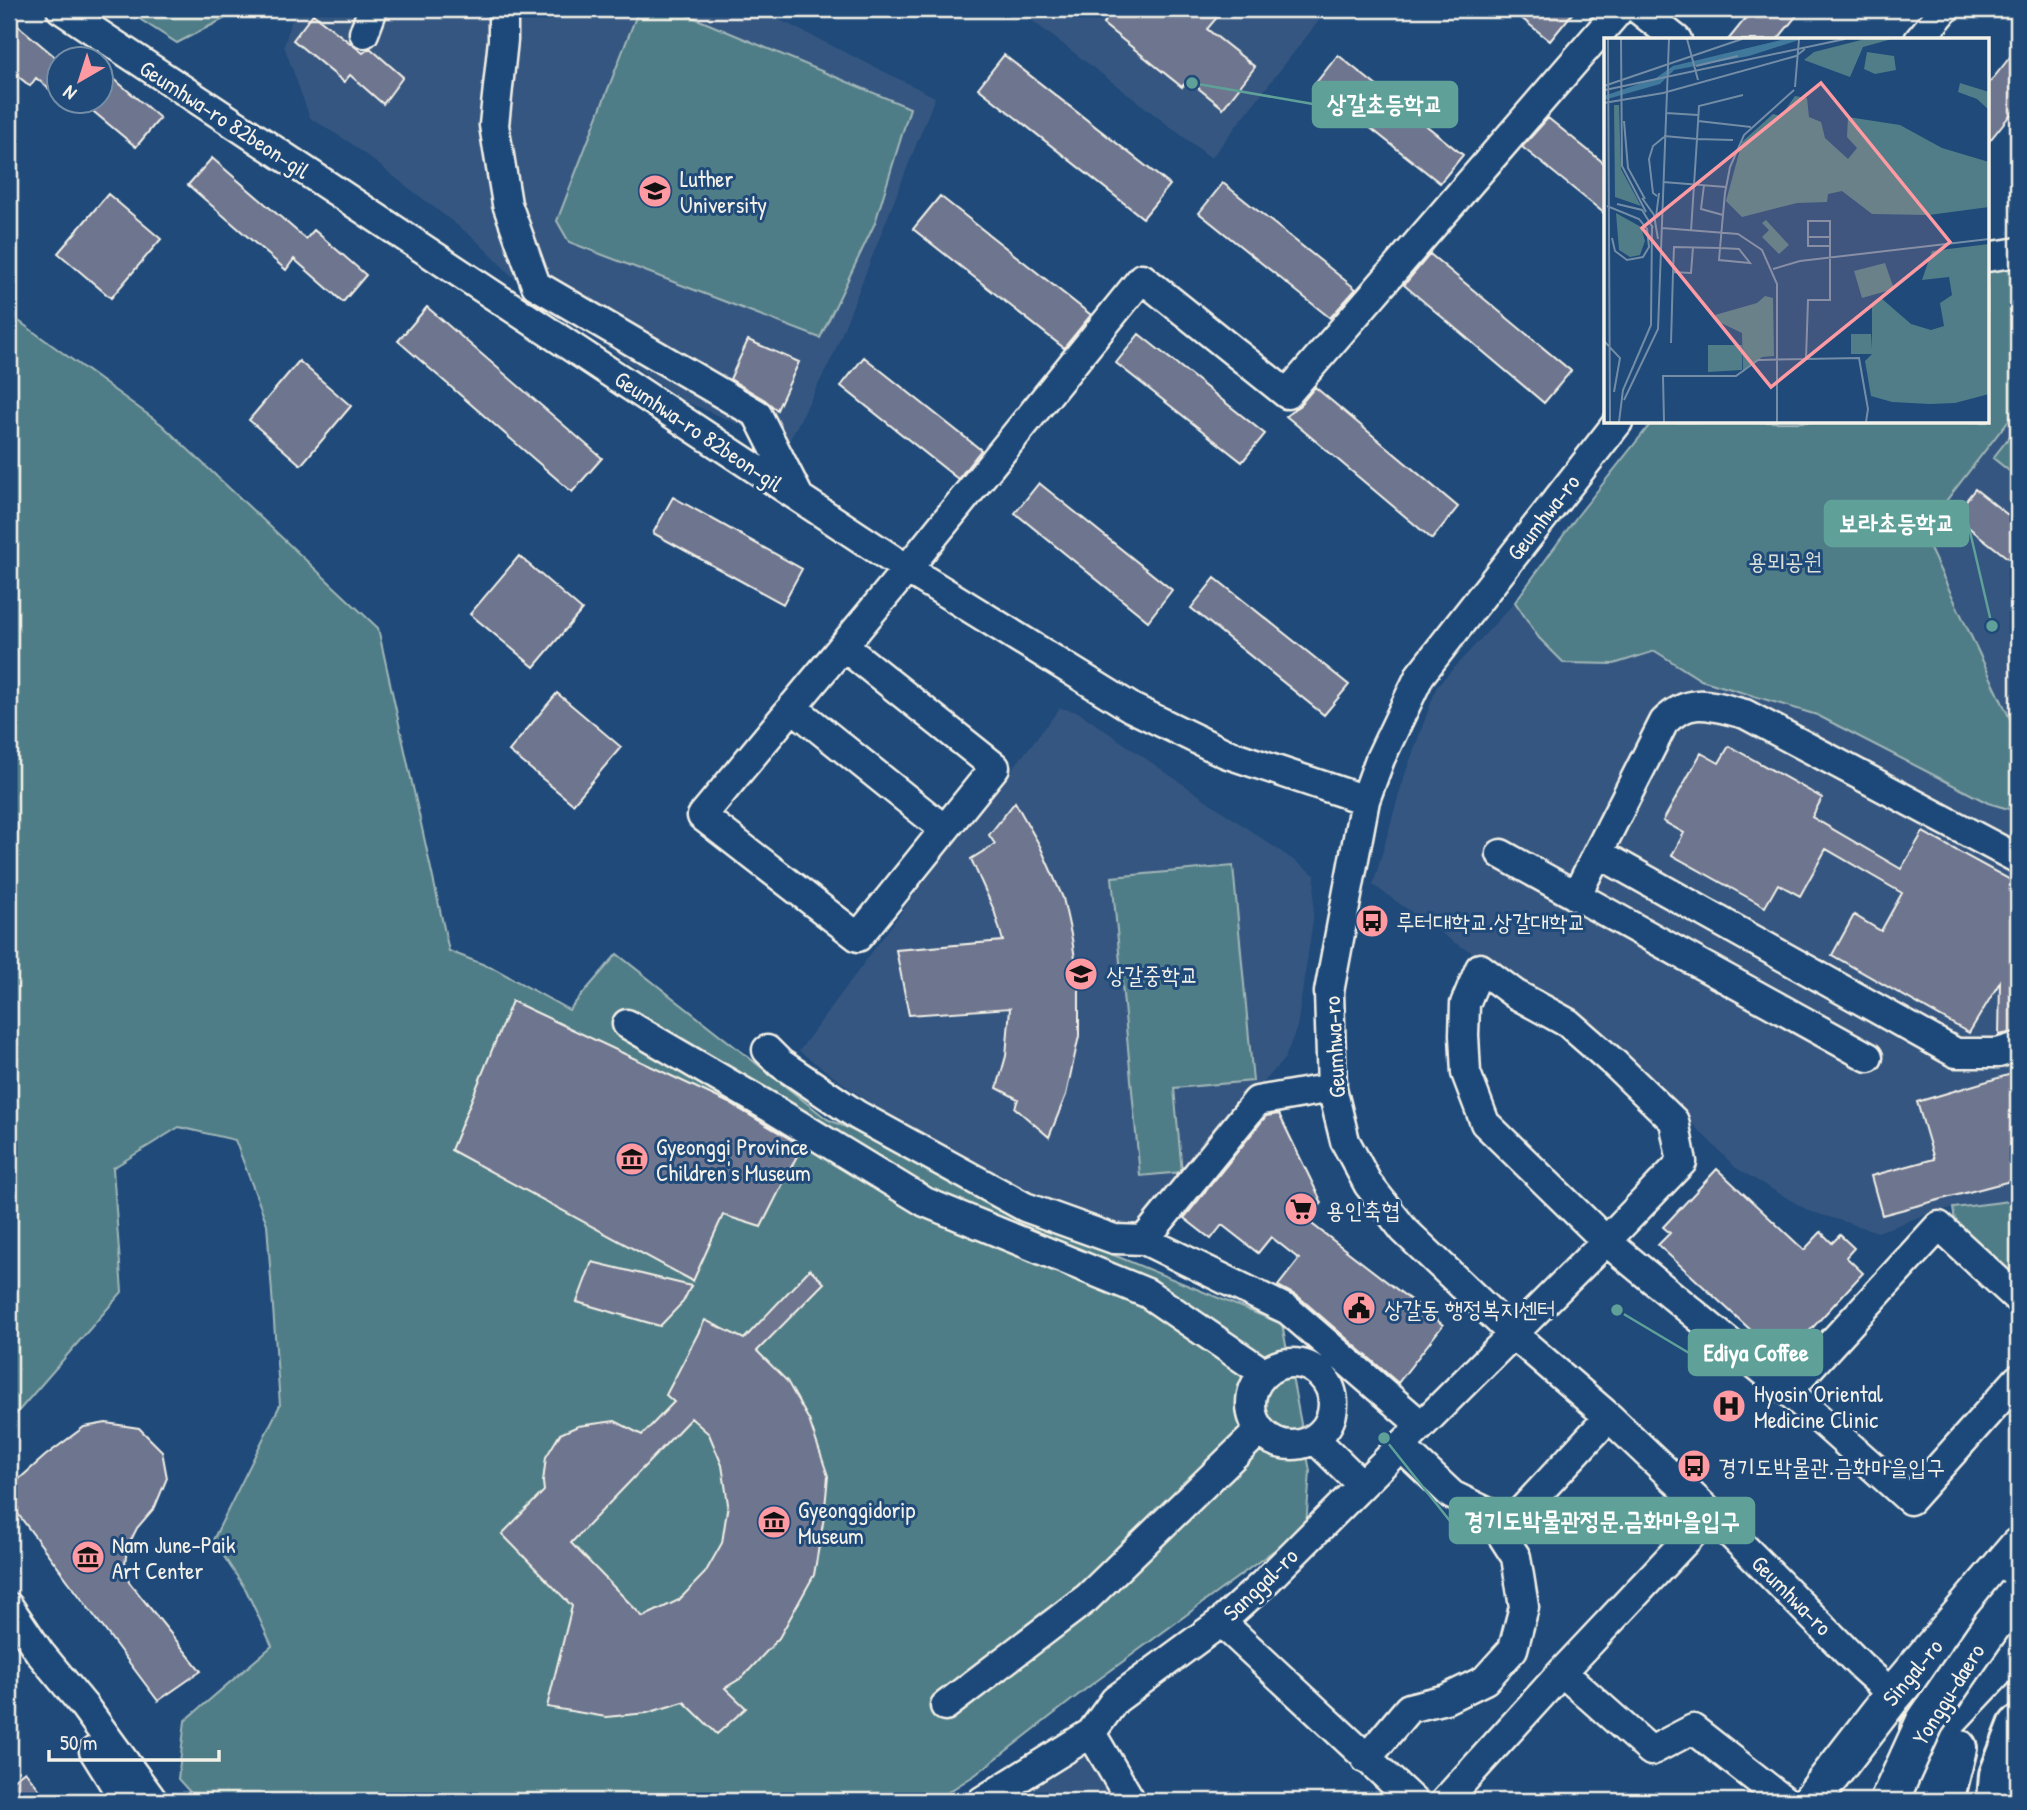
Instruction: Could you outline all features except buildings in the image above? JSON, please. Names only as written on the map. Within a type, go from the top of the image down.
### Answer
[{"type":"highway","points":[[1997,1801],[1999,1775],[2018,1726]]},
{"type":"highway","points":[[1942,1744],[1944,1801]]},
{"type":"main road","name":"Singal-ro","points":[[1811,1801],[1893,1695],[2018,1547]]},
{"type":"main road","name":"Yonggu-daero","points":[[1889,1801],[1925,1722],[1992,1625],[2018,1593]]},
{"type":"main road","name":"Yonggu-daero","points":[[1933,1801],[1942,1744],[2015,1648]]},
{"type":"main road","points":[[1893,1695],[1942,1744]]},
{"type":"main road","points":[[1877,1801],[1942,1744]]},
{"type":"main road","points":[[1922,1801],[1942,1744]]},
{"type":"street","name":"Geumhwa-ro 82beon-gil","points":[[61,9],[907,569],[1132,708],[1225,752],[1365,800]]},
{"type":"street","points":[[503,9],[503,40],[494,125],[507,204],[536,285],[757,414],[800,498]]},
{"type":"street","points":[[843,646],[995,767],[858,937],[702,816],[792,707],[907,569],[1142,278],[1287,394],[1620,9]]},
{"type":"street","points":[[1638,9],[1674,38]]},
{"type":"street","points":[[1921,38],[1945,9]]},
{"type":"street","points":[[1988,257],[2018,252]]},
{"type":"street","name":"Geumhwa-ro","points":[[1616,424],[1420,676],[1380,759],[1365,800],[1329,992],[1332,1088],[1345,1140],[1368,1184],[1405,1230],[1513,1334],[1609,1418],[1711,1514],[1893,1695]]},
{"type":"street","points":[[1576,895],[1664,722],[1673,713],[1698,703],[1745,713],[2018,859]]},
{"type":"street","points":[[792,707],[944,829]]},
{"type":"street","points":[[1598,853],[1956,1053],[1998,1053],[2018,1047]]},
{"type":"street","points":[[1501,854],[1868,1057]]},
{"type":"street","points":[[1769,1002],[1792,962]]},
{"type":"street","points":[[1606,1241],[1682,1162],[1674,1121],[1568,1023],[1516,994],[1480,968],[1465,1004],[1464,1035],[1466,1073],[1485,1123],[1606,1241],[1788,1391],[1910,1500],[2018,1379]]},
{"type":"street","points":[[627,1024],[925,1202],[1147,1293],[1264,1373]]},
{"type":"street","points":[[767,1050],[780,1063],[857,1115],[1025,1208],[1114,1239],[1144,1240],[1288,1310],[1421,1425]]},
{"type":"street","points":[[1144,1240],[1257,1101],[1332,1088]]},
{"type":"street","points":[[1788,1391],[1939,1226],[2018,1299]]},
{"type":"street","name":"Sanggal-ro","points":[[982,1801],[1091,1733],[1115,1700],[1221,1622],[1264,1583],[1606,1241]]},
{"type":"street","points":[[1302,1364],[1315,1369],[1325,1378],[1334,1404],[1332,1418],[1315,1439],[1302,1445],[1288,1446],[1275,1442],[1260,1430],[1251,1410],[1251,1397],[1264,1373],[1276,1366],[1302,1364]]},
{"type":"street","points":[[1501,1533],[1609,1418]]},
{"type":"street","points":[[945,1706],[1087,1598],[1260,1430]]},
{"type":"street","points":[[1315,1439],[1361,1484]]},
{"type":"street","points":[[1366,1759],[1409,1709],[1446,1699],[1485,1680],[1513,1649],[1524,1607],[1516,1556],[1488,1512],[1452,1495],[1400,1446]]},
{"type":"street","points":[[1445,1801],[1711,1514]]},
{"type":"street","points":[[9,1607],[40,1653],[88,1742],[125,1801]]},
{"type":"street","points":[[1221,1622],[1413,1801]]},
{"type":"street","points":[[40,1653],[84,1706],[153,1801]]},
{"type":"street","points":[[1562,1672],[1651,1751],[1693,1729],[1785,1801]]},
{"type":"street","points":[[1091,1733],[1131,1801]]},
{"type":"shaded area","name":"Luther University","points":[[295,9],[762,9],[935,97],[833,356],[787,445],[684,401],[530,294],[475,239],[349,142],[310,118],[284,46]]},
{"type":"shaded area","points":[[1017,9],[1328,9],[1211,158]]},
{"type":"shaded area","points":[[2018,408],[2018,728],[2011,721],[1922,532]]},
{"type":"shaded area","points":[[1515,602],[1539,638],[1614,664],[1655,651],[1701,680],[1817,715],[1988,803],[2012,810],[2018,799],[2018,1200],[1939,1210],[1878,1232],[1809,1211],[1736,1168],[1666,1097],[1576,1013],[1508,970],[1458,945],[1373,885],[1403,780],[1437,686]]},
{"type":"shaded area","name":"상갈중학교","points":[[1060,708],[1078,712],[1315,875],[1313,920],[1297,1027],[1285,1058],[1134,1230],[1036,1197],[870,1103],[799,1051],[917,891]]},
{"type":"shaded area","points":[[1099,1746],[1131,1801],[1012,1801],[1038,1783]]},
{"type":"green space","points":[[124,9],[243,9],[177,43]]},
{"type":"green space","points":[[639,9],[673,9],[910,108],[875,223],[820,338],[569,242],[557,221]]},
{"type":"green space","name":"용뫼공원","points":[[2018,252],[2018,408],[1922,532],[2011,721],[2018,728],[2018,799],[2012,810],[1988,803],[1817,715],[1701,680],[1655,651],[1614,664],[1564,663],[1539,638],[1515,602],[1578,515],[1650,424],[1988,424],[1988,257]]},
{"type":"green space","points":[[9,314],[161,424],[378,628],[449,951],[495,969],[569,1010],[617,954],[827,1119],[1077,1240],[1282,1324],[1310,1471],[1306,1527],[1091,1685],[975,1775],[934,1801],[463,1801],[461,1798],[454,1801],[198,1801],[178,1779],[185,1721],[272,1646],[246,1590],[213,1540],[280,1405],[267,1224],[235,1140],[179,1127],[113,1168],[122,1292],[9,1422]]},
{"type":"green space","points":[[2018,426],[2018,478],[1993,458]]},
{"type":"green space","points":[[1233,866],[1253,1081],[1174,1088],[1182,1172],[1140,1176],[1112,877]]},
{"type":"green space","points":[[2018,1200],[2018,1286],[1956,1227],[1953,1208]]},
{"type":"place","name":"상갈초등학교","points":[[1192,83]]},
{"type":"place","name":"Luther University","points":[[655,191]]},
{"type":"place","name":"보라초등학교","points":[[1992,626]]},
{"type":"place","name":"루터대학교.상갈대학교","points":[[1372,921]]},
{"type":"place","name":"상갈중학교","points":[[1081,974]]},
{"type":"place","name":"Gyeonggi Province Children's Museum","points":[[632,1159]]},
{"type":"place","name":"용인축협","points":[[1301,1209]]},
{"type":"place","name":"상갈동 행정복지센터","points":[[1359,1308]]},
{"type":"place","name":"Ediya Coffee","points":[[1617,1310]]},
{"type":"place","name":"Hyosin Oriental Medicine Clinic","points":[[1729,1406]]},
{"type":"place","name":"경기도박물관정문.금화마을입구","points":[[1384,1438]]},
{"type":"place","name":"경기도박물관.금화마을입구","points":[[1694,1466]]},
{"type":"place","name":"Gyeonggidorip Museum","points":[[774,1522]]},
{"type":"place","name":"Nam June-Paik Art Center","points":[[88,1557]]}]
